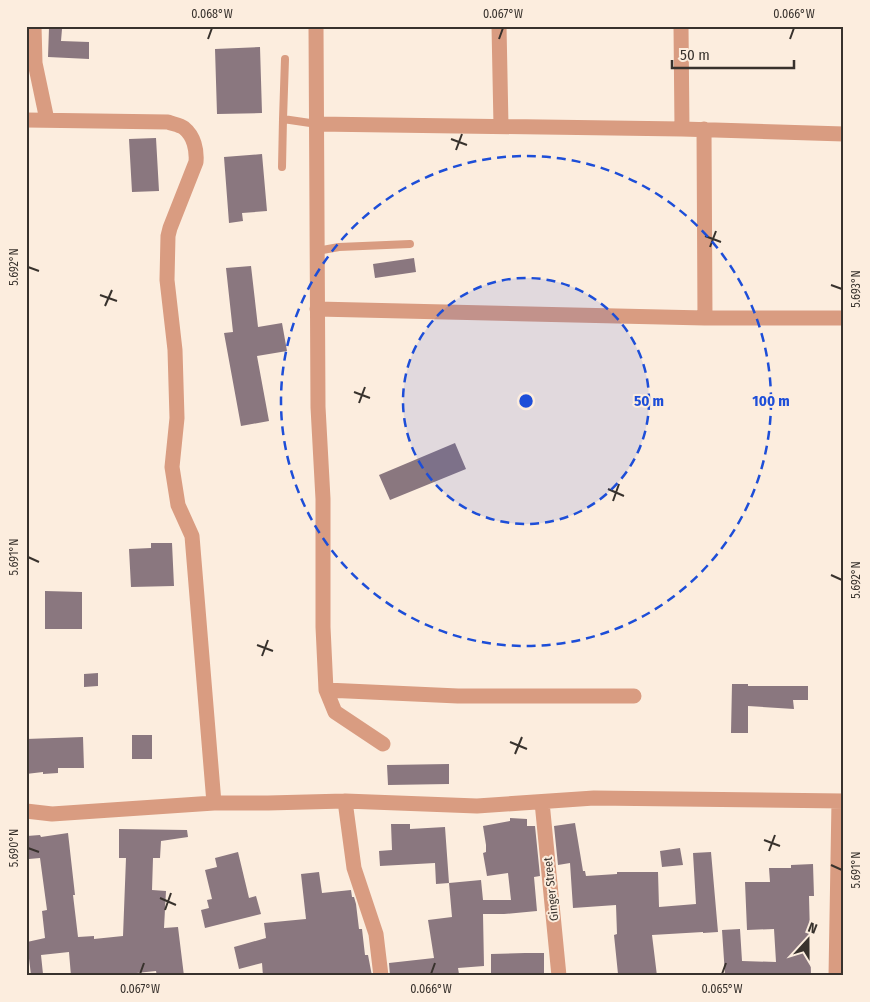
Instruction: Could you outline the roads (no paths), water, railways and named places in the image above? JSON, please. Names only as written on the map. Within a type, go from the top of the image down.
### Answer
[{"type":"street","points":[[34,26],[35,63],[47,120]]},
{"type":"street","points":[[316,26],[318,408],[323,499],[323,627],[326,690],[335,712],[383,744]]},
{"type":"street","points":[[500,26],[501,126]]},
{"type":"street","points":[[681,26],[682,129]]},
{"type":"street","points":[[26,120],[168,122],[184,128],[193,140],[197,152],[196,162],[168,236],[167,280],[175,350],[177,409],[172,467],[178,505],[192,536],[214,802]]},
{"type":"street","points":[[317,124],[682,129],[844,134]]},
{"type":"street","points":[[704,130],[706,318]]},
{"type":"street","points":[[317,309],[706,318],[844,318]]},
{"type":"street","points":[[326,690],[458,696],[634,696]]},
{"type":"street","points":[[26,811],[52,814],[214,802],[345,801],[477,806],[594,798],[842,801],[836,976]]},
{"type":"street","points":[[345,801],[354,868],[376,934],[381,976]]},
{"type":"street","name":"Ginger Street","points":[[542,802],[560,976]]},
{"type":"lane","points":[[282,167],[285,59]]},
{"type":"lane","points":[[283,119],[317,124]]},
{"type":"lane","points":[[317,251],[339,247],[410,244]]}]
